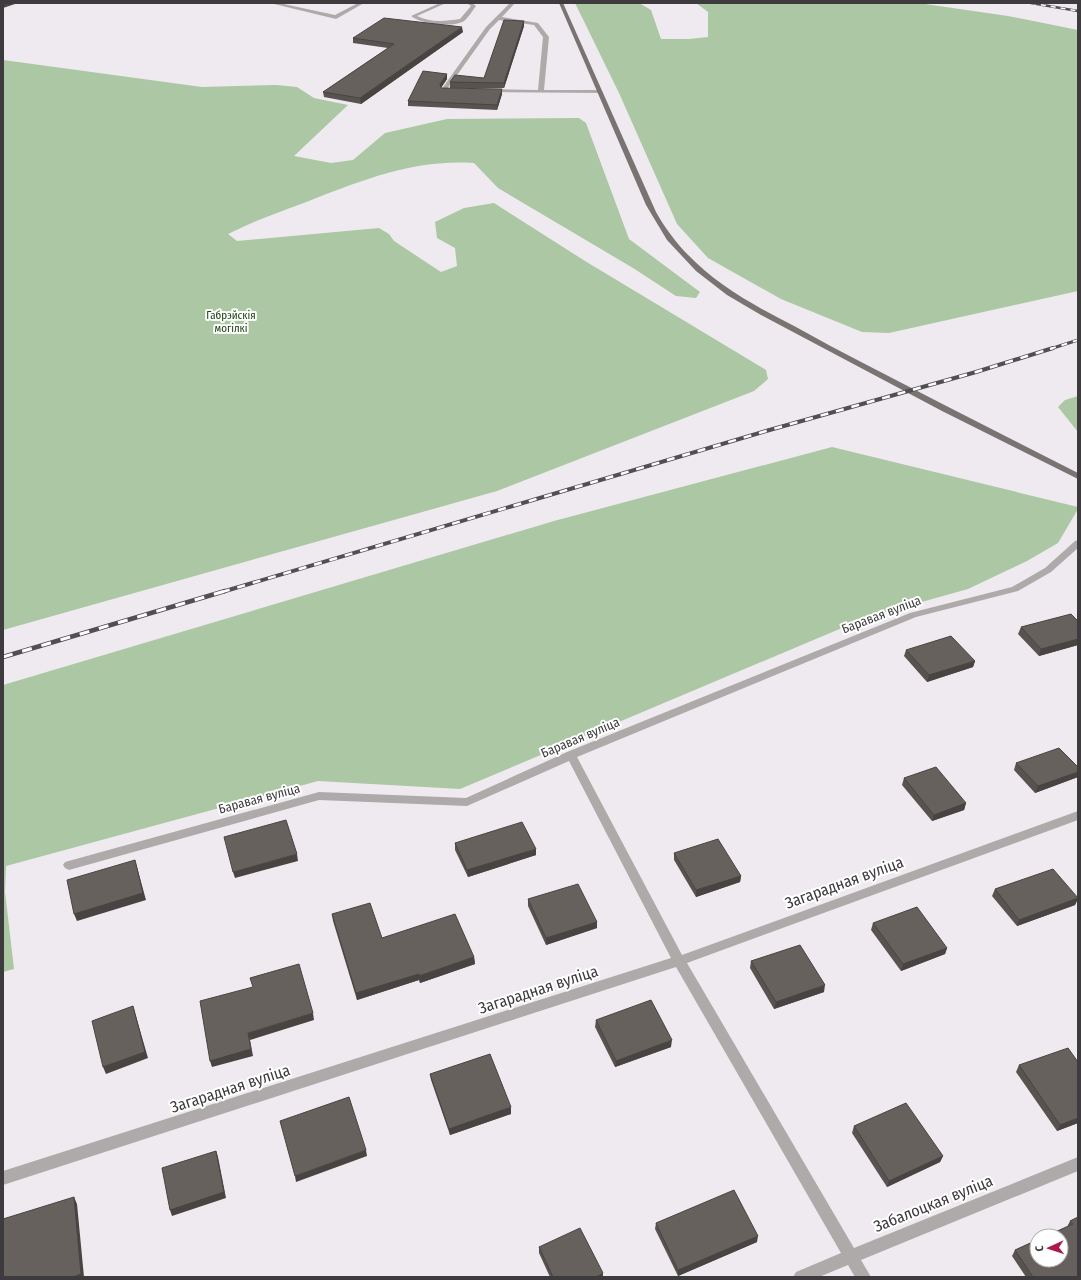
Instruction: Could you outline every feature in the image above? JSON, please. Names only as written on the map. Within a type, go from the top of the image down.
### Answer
[{"type":"main road","points":[[561,3],[649,205],[662,230],[685,258],[704,274],[750,305],[907,391],[1078,476]]},
{"type":"street","points":[[272,3],[336,17],[362,3]]},
{"type":"street","points":[[444,3],[413,16],[420,20],[440,23],[462,20],[474,6],[469,3]]},
{"type":"street","points":[[458,91],[443,91],[488,28],[513,3]]},
{"type":"street","points":[[497,18],[536,24],[546,37],[541,92]]},
{"type":"street","points":[[481,91],[599,92]]},
{"type":"street","name":"Баравая вуліца","points":[[69,865],[319,796],[467,802],[571,755],[913,615],[1015,589],[1048,570],[1078,543]]},
{"type":"street","points":[[571,755],[679,961],[863,1277]]},
{"type":"street","name":"Загарадная вуліца","points":[[3,1178],[679,961],[1078,815]]},
{"type":"street","name":"Забалоцкая вуліца","points":[[801,1277],[1078,1164]]},
{"type":"green space","points":[[575,3],[639,3],[651,10],[661,39],[708,37],[708,12],[696,3],[918,3],[1008,16],[1078,30],[1078,291],[889,333],[862,332],[781,299],[708,258],[677,224],[619,93]]},
{"type":"green space","name":"Габрэйскія могілкі","points":[[3,60],[202,87],[276,85],[297,87],[314,98],[348,105],[294,156],[331,163],[353,160],[385,133],[447,119],[579,118],[586,123],[629,239],[700,292],[696,298],[676,296],[633,268],[498,188],[474,163],[451,163],[407,168],[364,180],[273,214],[228,234],[237,241],[379,228],[389,234],[394,241],[441,272],[457,266],[455,248],[437,238],[435,222],[464,208],[494,203],[585,261],[766,370],[768,379],[754,391],[497,491],[3,630]]},
{"type":"green space","points":[[1078,396],[1078,432],[1058,407],[1065,400]]},
{"type":"green space","points":[[832,447],[1078,507],[1078,509],[1058,543],[1027,561],[968,589],[868,617],[460,789],[318,781],[6,866],[5,892],[14,969],[3,972],[3,685],[554,521]]},
{"type":"building","points":[[384,18],[462,27],[360,98],[323,92],[394,44],[353,38]]},
{"type":"building","points":[[504,20],[524,21],[504,83],[450,82],[455,75],[484,78]]},
{"type":"building","points":[[423,71],[447,74],[440,84],[441,88],[502,89],[497,105],[408,101]]},
{"type":"building","points":[[1071,614],[1078,621],[1078,639],[1041,649],[1021,627]]},
{"type":"building","points":[[951,636],[975,661],[929,675],[906,650]]},
{"type":"building","points":[[1059,748],[1078,767],[1078,772],[1038,786],[1016,763]]},
{"type":"building","points":[[936,767],[966,803],[934,815],[904,778]]},
{"type":"building","points":[[286,820],[297,854],[233,872],[224,837]]},
{"type":"building","points":[[522,822],[536,849],[467,870],[455,843]]},
{"type":"building","points":[[718,839],[741,876],[696,890],[674,853]]},
{"type":"building","points":[[135,860],[143,893],[74,914],[67,880]]},
{"type":"building","points":[[1053,869],[1078,898],[1019,920],[995,889]]},
{"type":"building","points":[[578,884],[597,922],[546,938],[528,899]]},
{"type":"building","points":[[370,903],[382,938],[455,914],[474,957],[419,976],[419,974],[356,993],[332,914]]},
{"type":"building","points":[[917,907],[947,948],[903,964],[873,923]]},
{"type":"building","points":[[800,945],[825,985],[776,1002],[751,961]]},
{"type":"building","points":[[299,964],[313,1013],[248,1033],[251,1049],[210,1061],[200,1001],[253,987],[250,978]]},
{"type":"building","points":[[651,1000],[672,1040],[616,1061],[596,1020]]},
{"type":"building","points":[[133,1006],[145,1052],[103,1067],[92,1021]]},
{"type":"building","points":[[1068,1048],[1078,1062],[1078,1118],[1060,1125],[1019,1065]]},
{"type":"building","points":[[490,1054],[511,1107],[449,1129],[430,1074]]},
{"type":"building","points":[[349,1097],[366,1150],[295,1176],[280,1121]]},
{"type":"building","points":[[906,1103],[943,1156],[889,1181],[854,1126]]},
{"type":"building","points":[[216,1151],[224,1192],[170,1210],[162,1168]]},
{"type":"building","points":[[734,1190],[758,1236],[678,1270],[656,1223]]},
{"type":"building","points":[[74,1197],[81,1274],[73,1277],[3,1277],[3,1219]]},
{"type":"building","points":[[1078,1217],[1078,1277],[1033,1277],[1015,1250],[1029,1244],[1029,1268],[1069,1268],[1069,1228],[1064,1228],[1073,1224],[1070,1221]]},
{"type":"building","points":[[580,1228],[603,1273],[596,1277],[553,1277],[539,1247]]},
{"type":"railway","points":[[1031,3],[1078,11]]},
{"type":"railway","points":[[1050,349],[1078,340]]},
{"type":"railway","points":[[222,592],[766,431],[976,372],[1053,348]]},
{"type":"railway","points":[[3,657],[225,591]]}]
